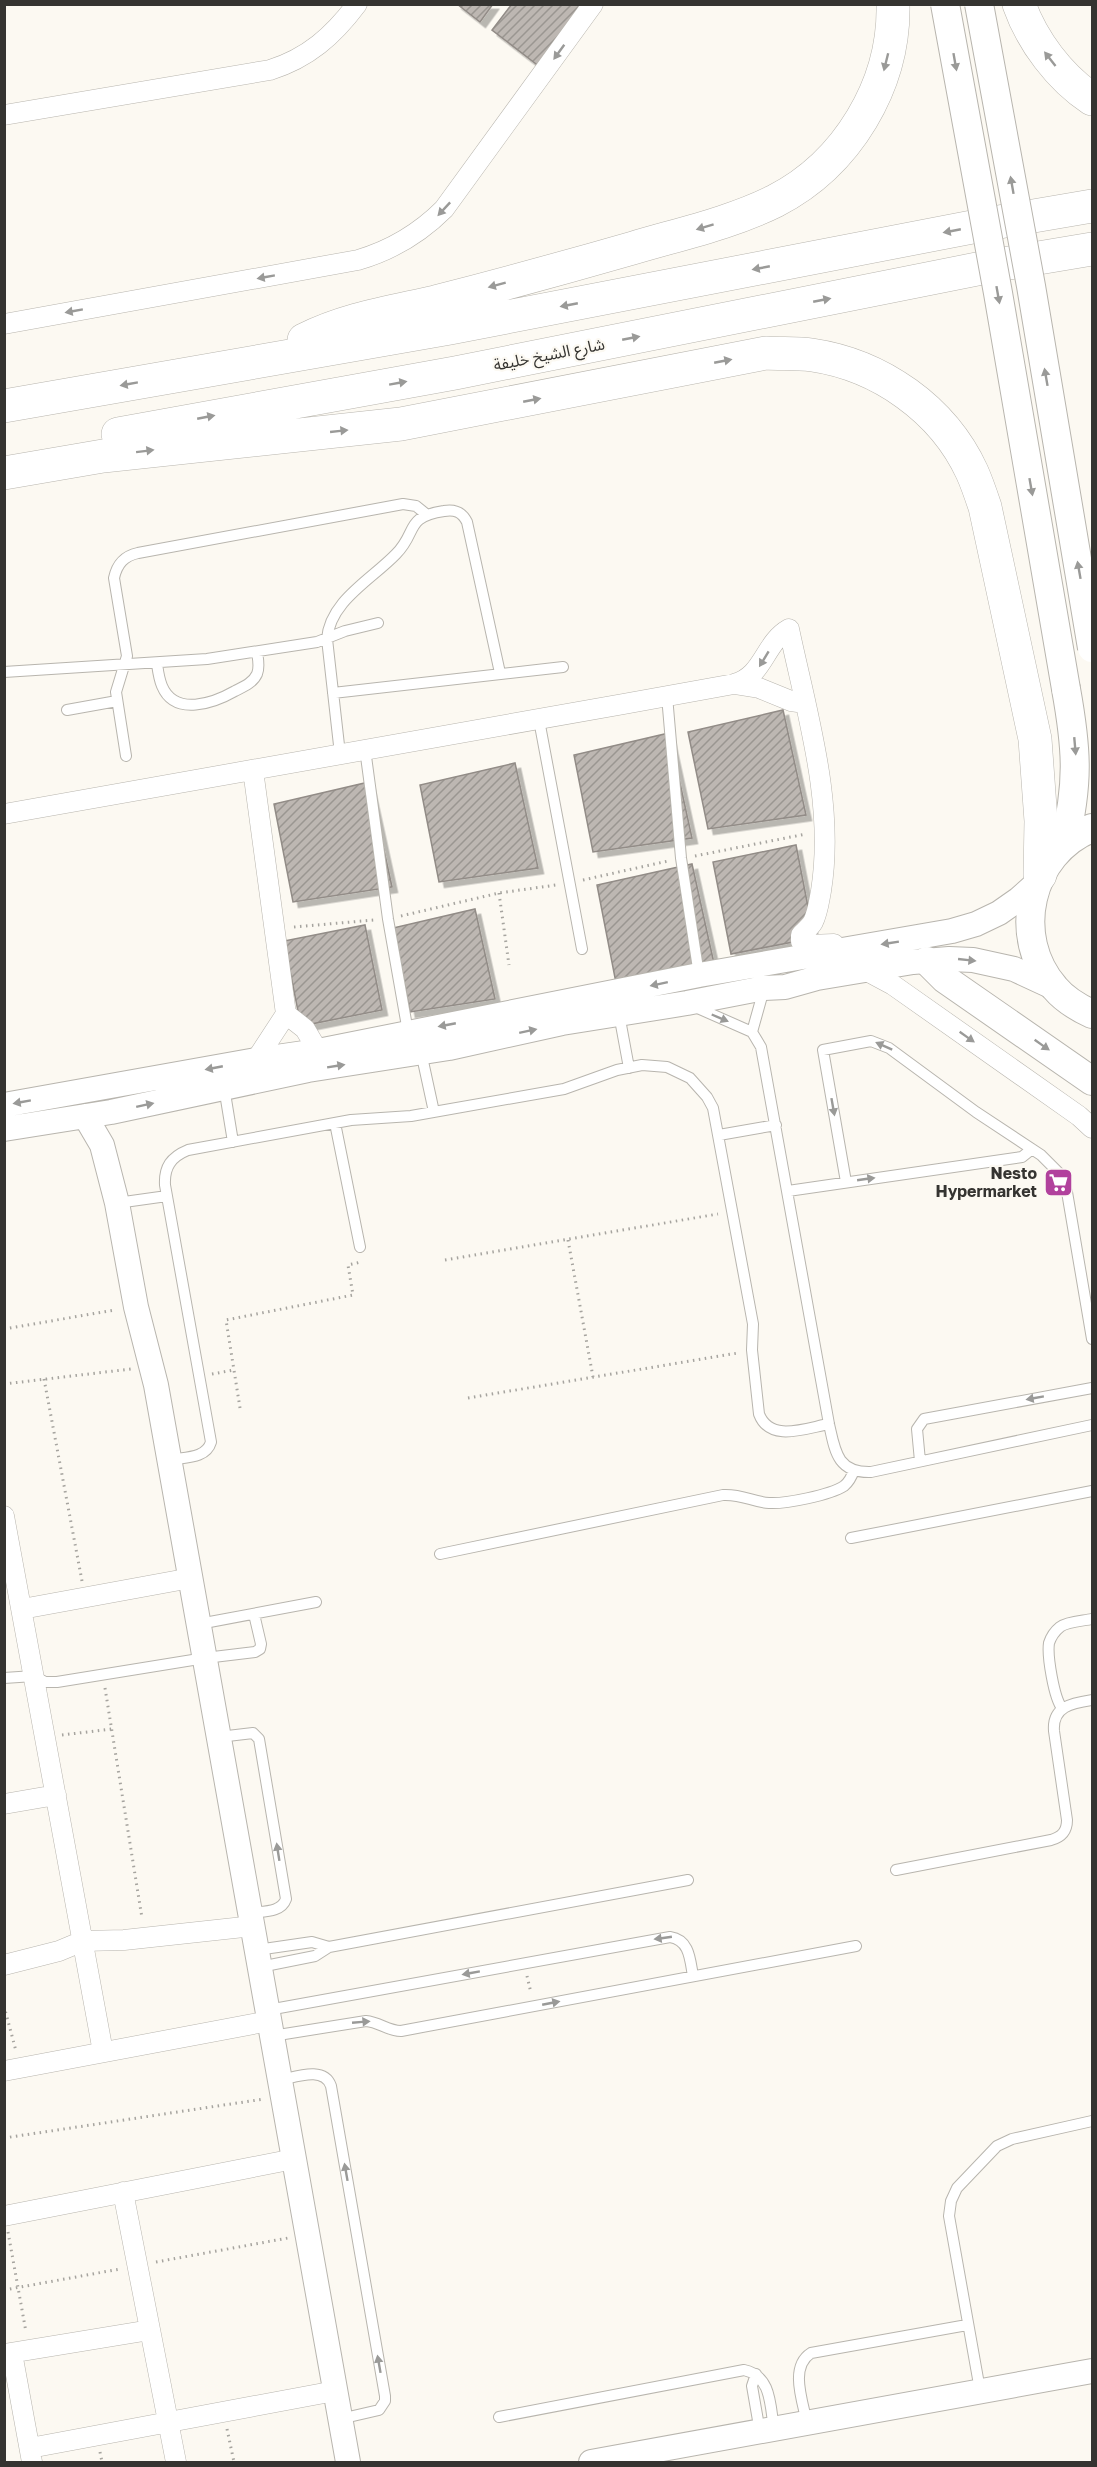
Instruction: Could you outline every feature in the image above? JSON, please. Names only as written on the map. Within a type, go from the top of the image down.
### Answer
[{"type":"highway","points":[[282,358],[303,340],[332,327],[573,266],[758,209],[789,194],[829,160],[862,120],[876,95],[885,69],[890,43],[893,4]]},
{"type":"highway","points":[[1018,4],[1039,44],[1060,72],[1092,99]]},
{"type":"highway","points":[[4,406],[450,328],[1092,206]]},
{"type":"highway","name":"شارع الشيخ خليفة","points":[[4,456],[455,373],[997,265],[1092,249]]},
{"type":"highway","points":[[4,473],[114,455],[401,424],[766,353],[813,355],[853,365],[886,380],[923,405],[954,443],[971,471],[985,507],[1035,739],[1041,821],[1039,879]]},
{"type":"main road","points":[[945,4],[998,293],[1076,757],[1073,801],[1064,845]]},
{"type":"main road","points":[[979,4],[1033,297],[1092,648]]},
{"type":"main road","points":[[1092,828],[1064,845],[1051,859],[1039,879],[1031,904],[1030,926],[1034,949],[1042,969],[1055,988],[1072,1003],[1092,1015]]},
{"type":"main road","points":[[927,961],[945,979],[1092,1081]]},
{"type":"street","points":[[4,115],[270,70],[310,52],[343,23],[357,4]]},
{"type":"street","points":[[4,324],[358,260],[396,246],[413,236],[444,209],[593,4]]},
{"type":"street","points":[[4,814],[734,684],[744,681],[753,674],[766,658],[775,640],[789,629],[820,778],[825,831],[823,876],[817,911],[812,924],[801,936],[801,941],[809,945],[837,944],[855,948]]},
{"type":"street","points":[[734,684],[759,688],[791,701],[805,702]]},
{"type":"street","points":[[253,770],[286,1014],[257,1070]]},
{"type":"street","points":[[4,1130],[111,1112],[224,1087],[257,1070],[318,1052],[415,1042],[699,975],[920,938],[976,924],[999,913],[1019,899],[1039,879]]},
{"type":"street","points":[[4,1105],[257,1070],[415,1042],[687,1003],[764,988],[785,987],[817,978],[927,961],[973,960],[1014,969],[1055,988]]},
{"type":"street","points":[[865,970],[907,995],[1079,1116],[1092,1128]]},
{"type":"street","points":[[286,1014],[305,1029],[318,1052]]},
{"type":"street","points":[[102,1145],[111,1112]]},
{"type":"street","points":[[85,1116],[102,1145],[117,1203],[136,1307],[156,1385],[348,2463]]},
{"type":"street","points":[[4,1516],[103,2052]]},
{"type":"street","points":[[22,1609],[191,1578]]},
{"type":"street","points":[[4,1804],[56,1794]]},
{"type":"street","points":[[4,1965],[58,1951],[83,1941],[146,1938],[255,1939]]},
{"type":"street","points":[[13,2069],[270,2023]]},
{"type":"street","points":[[5,2216],[294,2158]]},
{"type":"street","points":[[123,2192],[176,2463]]},
{"type":"street","points":[[150,2330],[15,2353],[31,2455],[168,2422],[335,2391]]},
{"type":"street","points":[[591,2463],[980,2390],[1092,2372]]},
{"type":"lane","points":[[126,756],[117,701],[117,682],[125,664],[126,648],[114,578],[119,564],[131,554],[403,504],[416,506],[426,514]]},
{"type":"lane","points":[[340,754],[327,639],[330,623],[338,608],[396,554],[415,522],[426,514],[454,510],[460,512],[467,522],[500,673]]},
{"type":"lane","points":[[4,672],[207,659],[327,639],[345,631],[378,623]]},
{"type":"lane","points":[[157,664],[162,687],[169,696],[183,703],[202,705],[220,700],[253,680],[258,671],[257,652]]},
{"type":"lane","points":[[333,693],[563,667]]},
{"type":"lane","points":[[667,696],[681,858],[699,975]]},
{"type":"lane","points":[[67,710],[117,701]]},
{"type":"lane","points":[[539,720],[582,949]]},
{"type":"lane","points":[[365,749],[388,919],[415,1042],[434,1112]]},
{"type":"lane","points":[[752,1032],[764,988]]},
{"type":"lane","points":[[687,1003],[752,1032],[761,1047],[829,1424],[837,1455],[841,1461],[854,1470],[871,1472],[1092,1425]]},
{"type":"lane","points":[[619,1013],[630,1068]]},
{"type":"lane","points":[[846,1182],[823,1050],[871,1041],[878,1042],[1054,1166],[1064,1183],[1092,1339]]},
{"type":"lane","points":[[170,1460],[203,1454],[210,1446],[164,1176],[167,1167],[179,1154],[335,1123],[434,1112],[564,1089],[642,1065],[667,1067],[690,1078],[707,1096],[713,1108],[753,1324],[752,1350],[759,1414],[768,1428],[783,1432],[829,1424]]},
{"type":"lane","points":[[224,1087],[233,1142]]},
{"type":"lane","points":[[335,1123],[360,1247]]},
{"type":"lane","points":[[719,1135],[776,1125]]},
{"type":"lane","points":[[788,1191],[1022,1157],[1032,1149]]},
{"type":"lane","points":[[117,1203],[167,1196]]},
{"type":"lane","points":[[920,1461],[917,1429],[924,1419],[1092,1388]]},
{"type":"lane","points":[[440,1554],[723,1495],[741,1495],[768,1503],[786,1502],[842,1487],[848,1483],[854,1470]]},
{"type":"lane","points":[[851,1538],[1091,1495]]},
{"type":"lane","points":[[199,1623],[316,1602]]},
{"type":"lane","points":[[4,1678],[34,1676],[45,1682],[57,1682],[258,1651],[261,1644],[254,1614]]},
{"type":"lane","points":[[1062,1708],[1056,1697],[1049,1651],[1051,1638],[1060,1627],[1066,1624],[1092,1619]]},
{"type":"lane","points":[[896,1870],[1051,1840],[1061,1835],[1067,1825],[1067,1820],[1054,1725],[1062,1708],[1092,1700]]},
{"type":"lane","points":[[219,1737],[253,1733],[259,1739],[286,1899],[255,1939]]},
{"type":"lane","points":[[255,1939],[315,1956],[329,1947],[688,1880]]},
{"type":"lane","points":[[270,2023],[525,1963],[670,1936],[682,1941],[686,1946],[693,1976]]},
{"type":"lane","points":[[255,1939],[312,1942],[329,1947]]},
{"type":"lane","points":[[270,2023],[366,2021],[401,2031],[856,1946]]},
{"type":"lane","points":[[281,2088],[318,2074],[327,2078],[331,2086],[385,2396],[385,2401],[379,2410],[340,2419]]},
{"type":"lane","points":[[980,2390],[949,2216],[951,2201],[957,2188],[991,2151],[1005,2142],[1092,2121]]},
{"type":"lane","points":[[807,2423],[798,2373],[801,2361],[811,2353],[967,2325]]},
{"type":"lane","points":[[499,2417],[744,2370],[756,2374],[766,2386],[767,2430]]},
{"type":"path","points":[[274,929],[388,919],[499,893],[571,883],[681,858],[825,831]]},
{"type":"path","points":[[499,893],[509,965]]},
{"type":"path","points":[[445,1260],[733,1212]]},
{"type":"path","points":[[568,1240],[593,1377]]},
{"type":"path","points":[[240,1408],[226,1320],[353,1295],[348,1265],[363,1261],[360,1247]]},
{"type":"path","points":[[4,1329],[136,1307]]},
{"type":"path","points":[[468,1398],[752,1350]]},
{"type":"path","points":[[4,1384],[138,1368],[142,1386],[156,1385]]},
{"type":"path","points":[[200,1377],[234,1370]]},
{"type":"path","points":[[44,1379],[85,1597]]},
{"type":"path","points":[[103,1675],[146,1938]]},
{"type":"path","points":[[45,1737],[112,1729]]},
{"type":"path","points":[[525,1963],[533,2006]]},
{"type":"path","points":[[4,2006],[13,2069]]},
{"type":"path","points":[[4,2138],[281,2088]]},
{"type":"path","points":[[5,2216],[15,2353]]},
{"type":"path","points":[[223,2412],[234,2463]]},
{"type":"building","points":[[457,4],[493,4],[480,22]]},
{"type":"building","points":[[512,4],[588,4],[540,67],[492,30]]},
{"type":"building","points":[[783,710],[806,815],[708,829],[688,732]]},
{"type":"building","points":[[669,733],[692,838],[593,852],[574,755]]},
{"type":"building","points":[[515,763],[538,868],[439,882],[420,785]]},
{"type":"building","points":[[369,782],[392,887],[293,902],[274,804]]},
{"type":"building","points":[[796,845],[814,938],[731,954],[713,862]]},
{"type":"building","points":[[692,864],[715,968],[616,983],[597,885]]},
{"type":"building","points":[[475,909],[495,999],[410,1012],[393,928]]},
{"type":"building","points":[[365,925],[382,1010],[301,1026],[284,941]]},
{"type":"place","name":"Nesto Hypermarket","points":[[1058,1182]]}]
